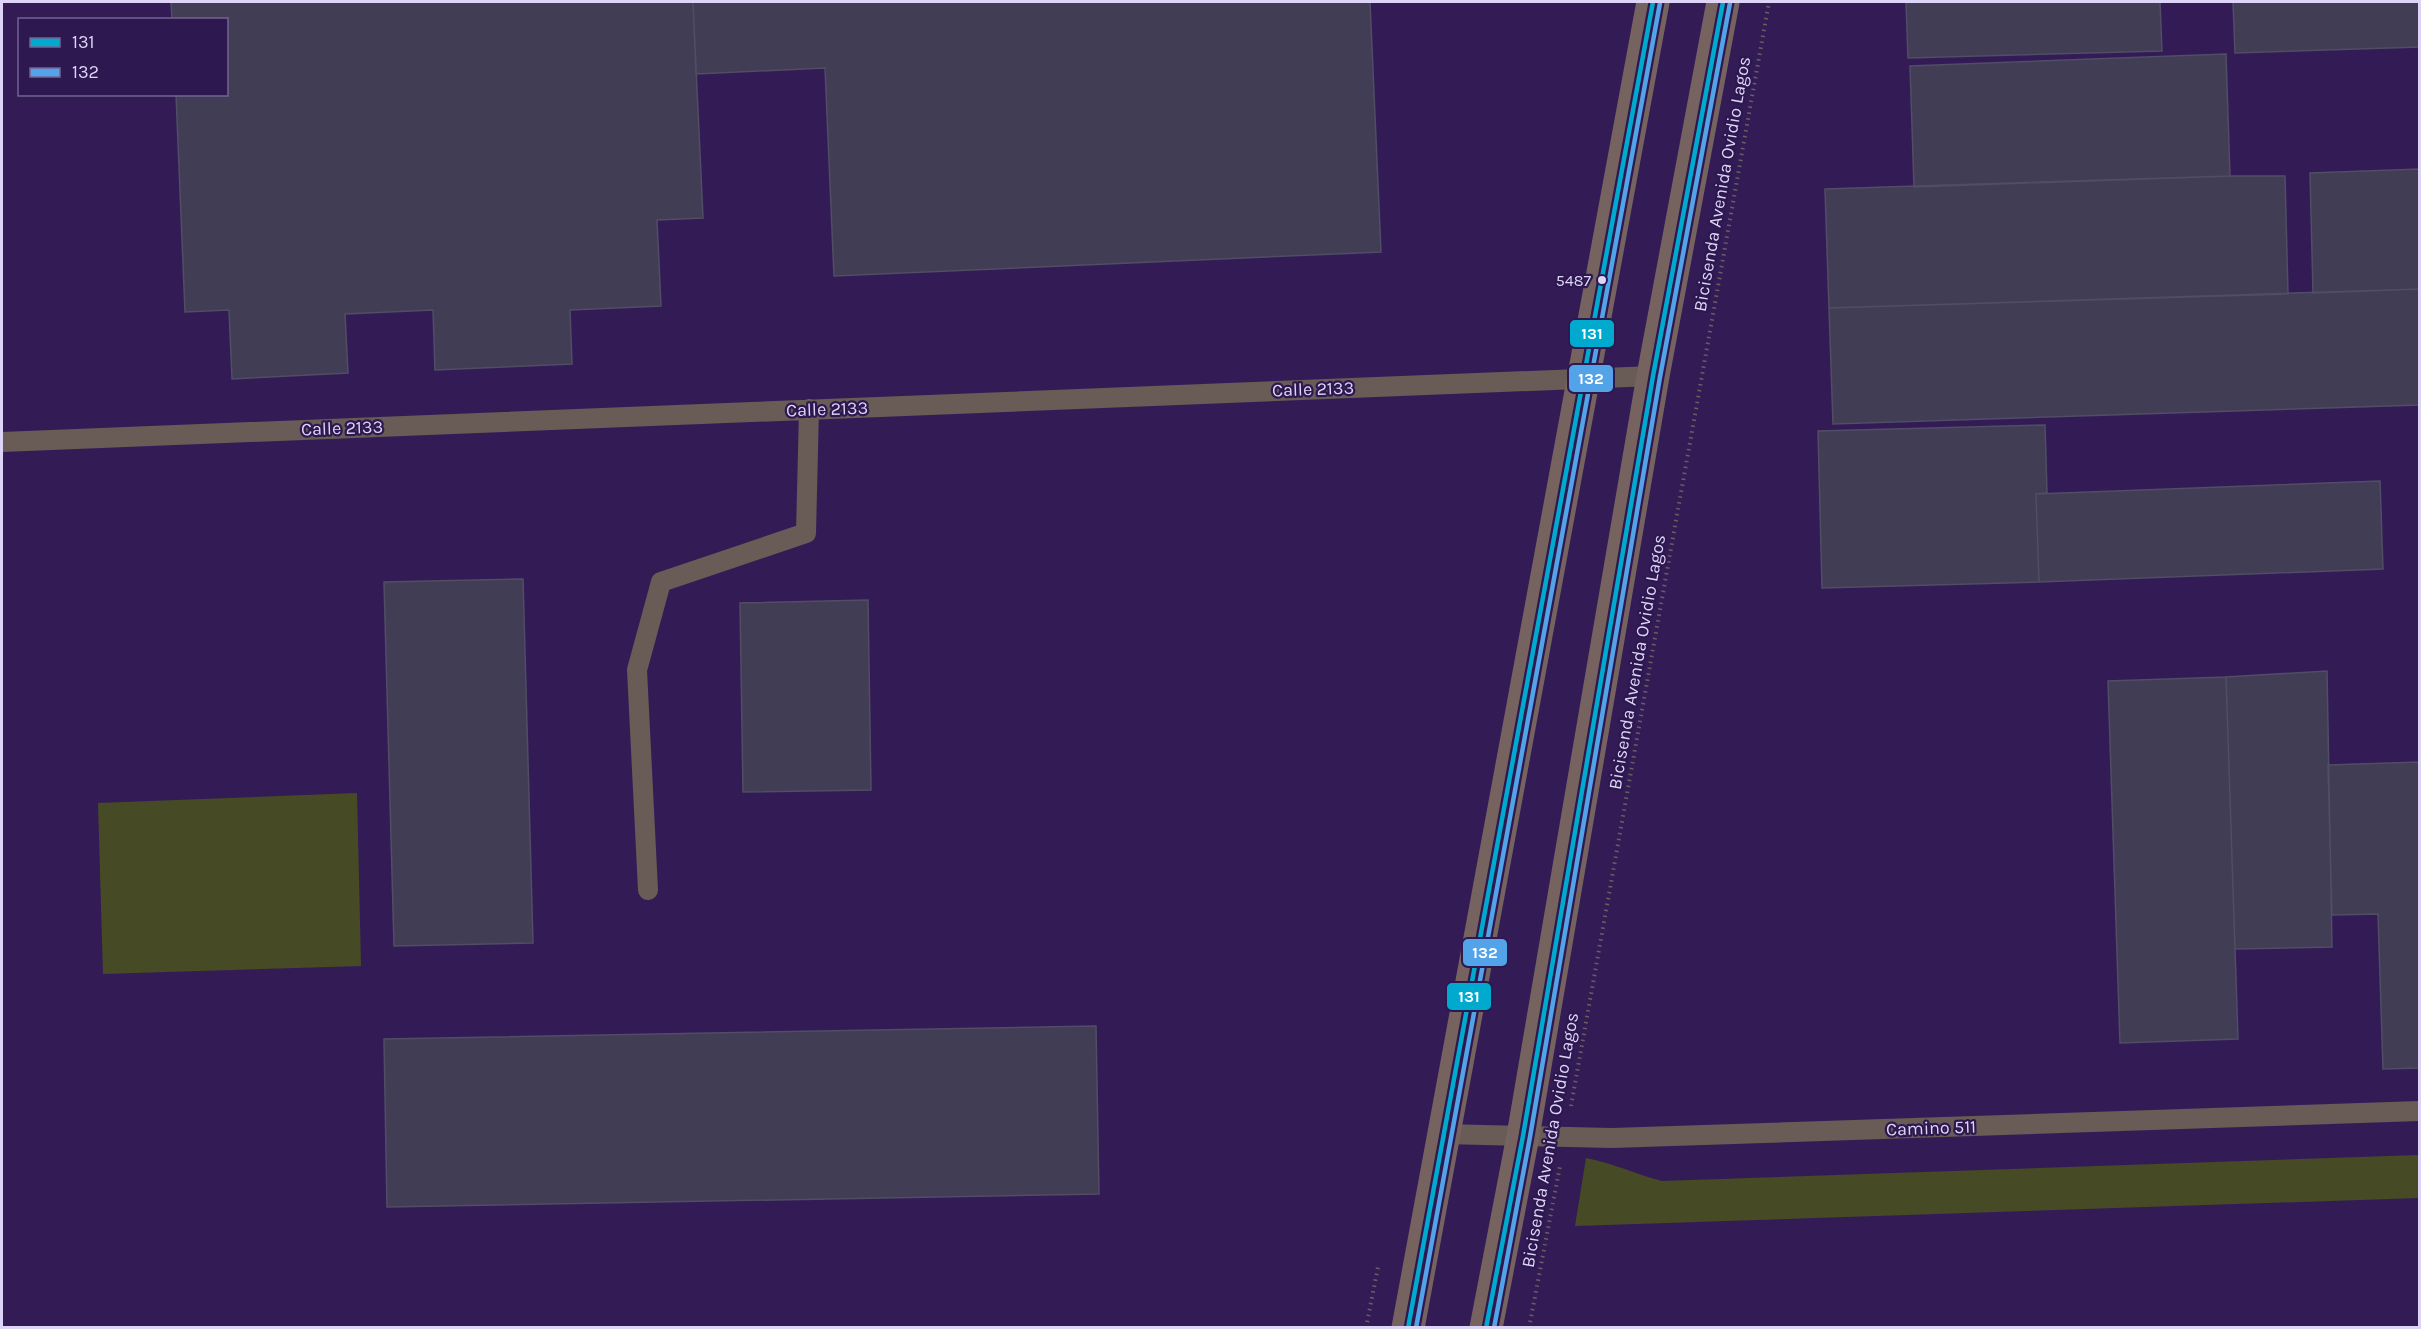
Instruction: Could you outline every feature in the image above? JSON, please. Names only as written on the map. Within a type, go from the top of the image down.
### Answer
[{"type":"main road","points":[[1408,1328],[1442,1134],[1653,2]]},
{"type":"main road","points":[[1486,1328],[1523,1136],[1653,376],[1723,2]]},
{"type":"lane","name":"Calle 2133","points":[[2,442],[1653,376]]},
{"type":"lane","points":[[648,890],[637,670],[661,582],[806,533],[809,409]]},
{"type":"lane","name":"Camino 511","points":[[1442,1134],[1624,1138],[2420,1111]]},
{"type":"path","name":"Bicisenda Avenida Ovidio Lagos","points":[[1529,1328],[1769,2]]},
{"type":"shaded area","points":[[2,2],[2419,2],[2419,1327],[2,1328]]},
{"type":"green space","points":[[357,793],[361,966],[103,974],[98,803]]},
{"type":"green space","points":[[2419,1155],[2419,1198],[1575,1226],[1586,1158],[1662,1181]]},
{"type":"building","points":[[171,2],[693,2],[703,218],[657,220],[661,306],[570,310],[572,364],[435,370],[433,310],[345,314],[348,373],[232,379],[229,310],[185,312],[176,96],[228,96],[228,18],[172,18]]},
{"type":"building","points":[[693,2],[1370,2],[1381,252],[834,276],[825,68],[696,74]]},
{"type":"building","points":[[1906,2],[2160,2],[2162,51],[1908,58]]},
{"type":"building","points":[[2233,2],[2420,2],[2420,47],[2235,53]]},
{"type":"building","points":[[2226,54],[2230,176],[1914,187],[1910,66]]},
{"type":"building","points":[[2420,169],[2420,289],[2313,293],[2310,173]]},
{"type":"building","points":[[2285,176],[2288,294],[1829,308],[1825,189]]},
{"type":"building","points":[[2420,289],[2420,405],[1833,424],[1829,308]]},
{"type":"building","points":[[2045,425],[2047,493],[2036,494],[2039,582],[1822,588],[1818,431]]},
{"type":"building","points":[[2380,481],[2383,569],[2039,582],[2036,494]]},
{"type":"building","points":[[523,579],[533,943],[394,946],[384,582]]},
{"type":"building","points":[[868,600],[871,790],[743,792],[740,603]]},
{"type":"building","points":[[2327,671],[2332,947],[2235,949],[2226,677]]},
{"type":"building","points":[[2226,677],[2238,1039],[2120,1043],[2108,681]]},
{"type":"building","points":[[2420,762],[2420,1068],[2383,1069],[2378,914],[2332,915],[2328,765]]},
{"type":"building","points":[[1096,1026],[1099,1194],[387,1207],[384,1039]]},
{"type":"transit line","name":"131","points":[[1408,1328],[1653,2]]},
{"type":"transit line","name":"131","points":[[1486,1328],[1523,1136],[1653,376],[1723,2]]},
{"type":"transit line","name":"132","points":[[1416,1328],[1660,3]]},
{"type":"transit line","name":"132","points":[[1494,1328],[1530,1137],[1660,377],[1730,3]]},
{"type":"place","name":"5487","points":[[1602,280]]}]
